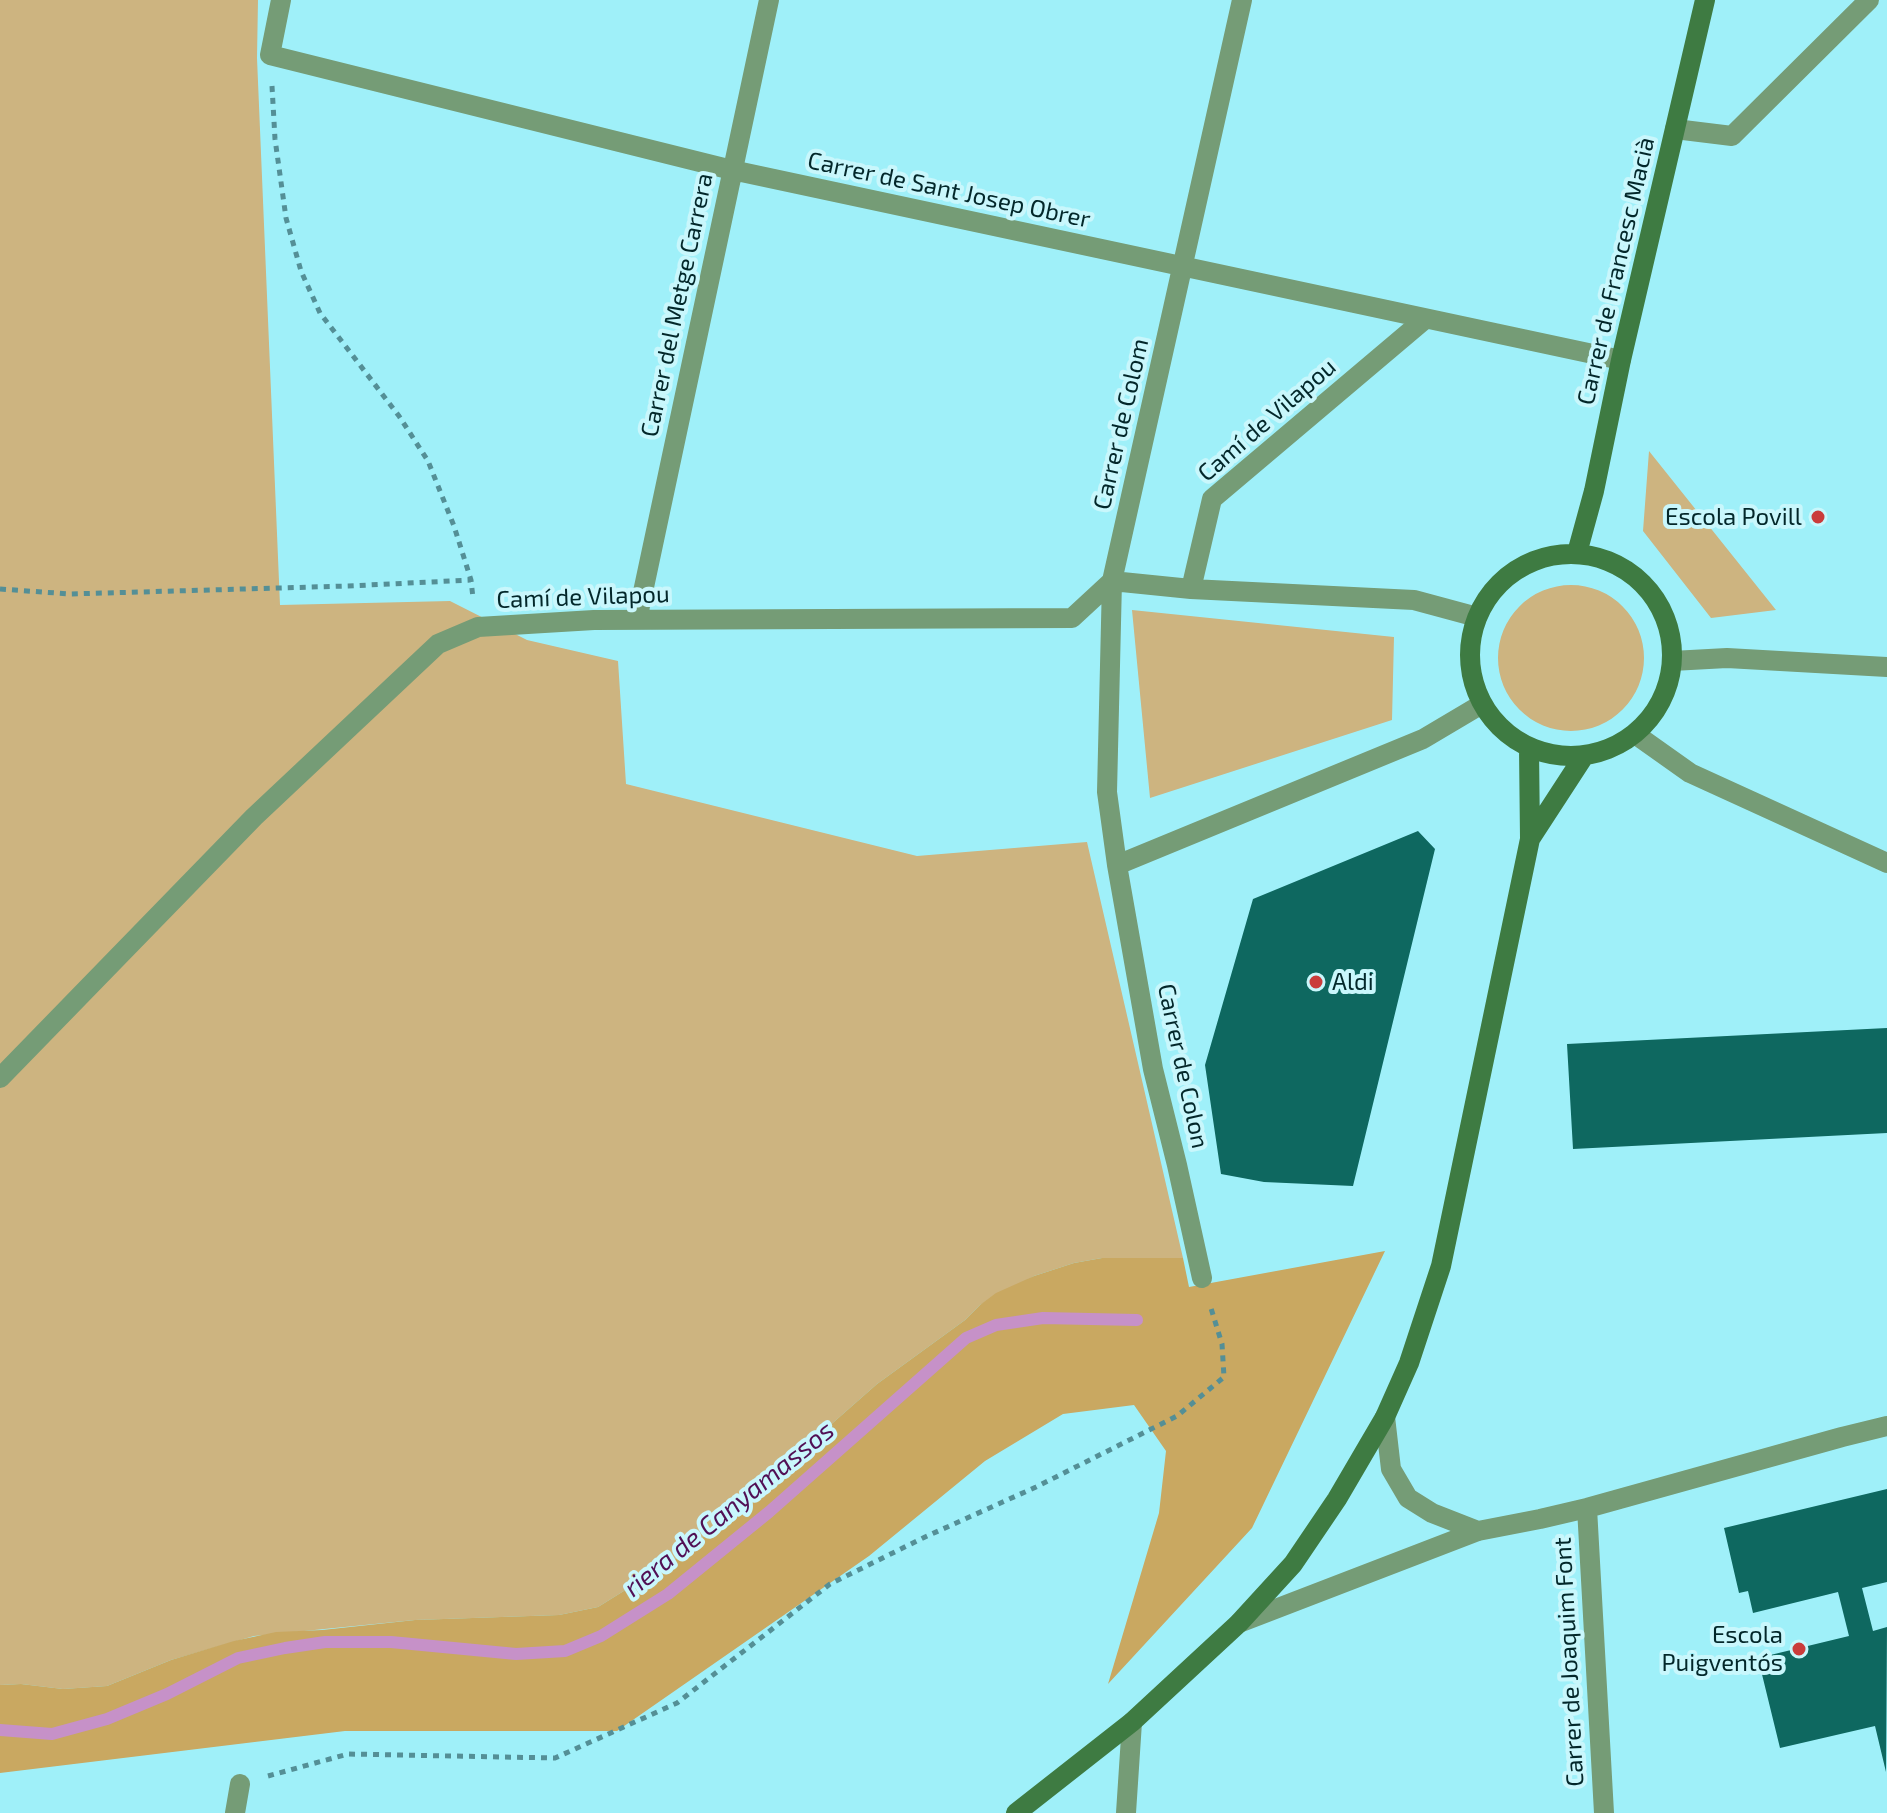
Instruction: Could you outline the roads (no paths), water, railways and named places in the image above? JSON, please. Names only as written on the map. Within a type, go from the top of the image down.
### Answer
[{"type":"street","name":"Carrer de Sant Josep Obrer","points":[[281,0],[270,55],[732,170],[1621,360]]},
{"type":"street","name":"Carrer del Metge Carrera","points":[[637,620],[769,0]]},
{"type":"street","name":"Carrer de Colom","points":[[1117,865],[1107,792],[1112,581],[1242,0]]},
{"type":"street","name":"Carrer de Francesc Macià","points":[[1577,553],[1594,491],[1621,360],[1705,0]]},
{"type":"street","points":[[1675,129],[1732,136],[1869,0]]},
{"type":"street","name":"Camí de Vilapou","points":[[1191,589],[1212,499],[1425,319]]},
{"type":"street","points":[[1577,553],[1605,559],[1630,572],[1649,589],[1663,611],[1671,635],[1672,661],[1669,681],[1661,701],[1650,719],[1635,734],[1602,752],[1584,756],[1556,756],[1529,748],[1502,730],[1482,704],[1471,676],[1469,646],[1486,598],[1500,582],[1535,559],[1577,553]]},
{"type":"street","points":[[1112,581],[1191,589],[1414,600],[1477,617]]},
{"type":"street","name":"Camí de Vilapou","points":[[0,1078],[254,817],[438,644],[478,627],[594,620],[1072,618],[1112,581]]},
{"type":"street","points":[[1672,661],[1727,658],[1887,667]]},
{"type":"street","points":[[1117,865],[1423,739],[1482,704]]},
{"type":"street","points":[[1635,734],[1690,773],[1887,863]]},
{"type":"street","points":[[1016,1813],[1132,1722],[1239,1623],[1293,1564],[1337,1499],[1385,1417],[1409,1363],[1441,1266],[1530,839],[1529,748]]},
{"type":"street","points":[[1530,839],[1584,756]]},
{"type":"street","name":"Carrer de Colon","points":[[1117,865],[1153,1069],[1202,1278]]},
{"type":"street","points":[[1385,1417],[1391,1469],[1408,1498],[1432,1513],[1478,1531]]},
{"type":"street","points":[[1239,1623],[1478,1531],[1587,1508],[1887,1426]]},
{"type":"street","name":"Carrer de Joaquim Font","points":[[1587,1508],[1604,1813]]},
{"type":"street","points":[[1126,1813],[1132,1722]]},
{"type":"street","points":[[235,1813],[240,1784]]},
{"type":"waterway","name":"riera de Canyamassos","points":[[0,1730],[52,1734],[107,1719],[167,1694],[238,1658],[325,1642],[391,1642],[516,1654],[565,1651],[601,1636],[668,1594],[769,1512],[966,1338],[996,1325],[1043,1318],[1137,1320]]},
{"type":"place","name":"Escola Povill","points":[[1818,517]]},
{"type":"place","name":"Aldi","points":[[1316,982]]},
{"type":"place","name":"Escola Puigventós","points":[[1799,1649]]}]
